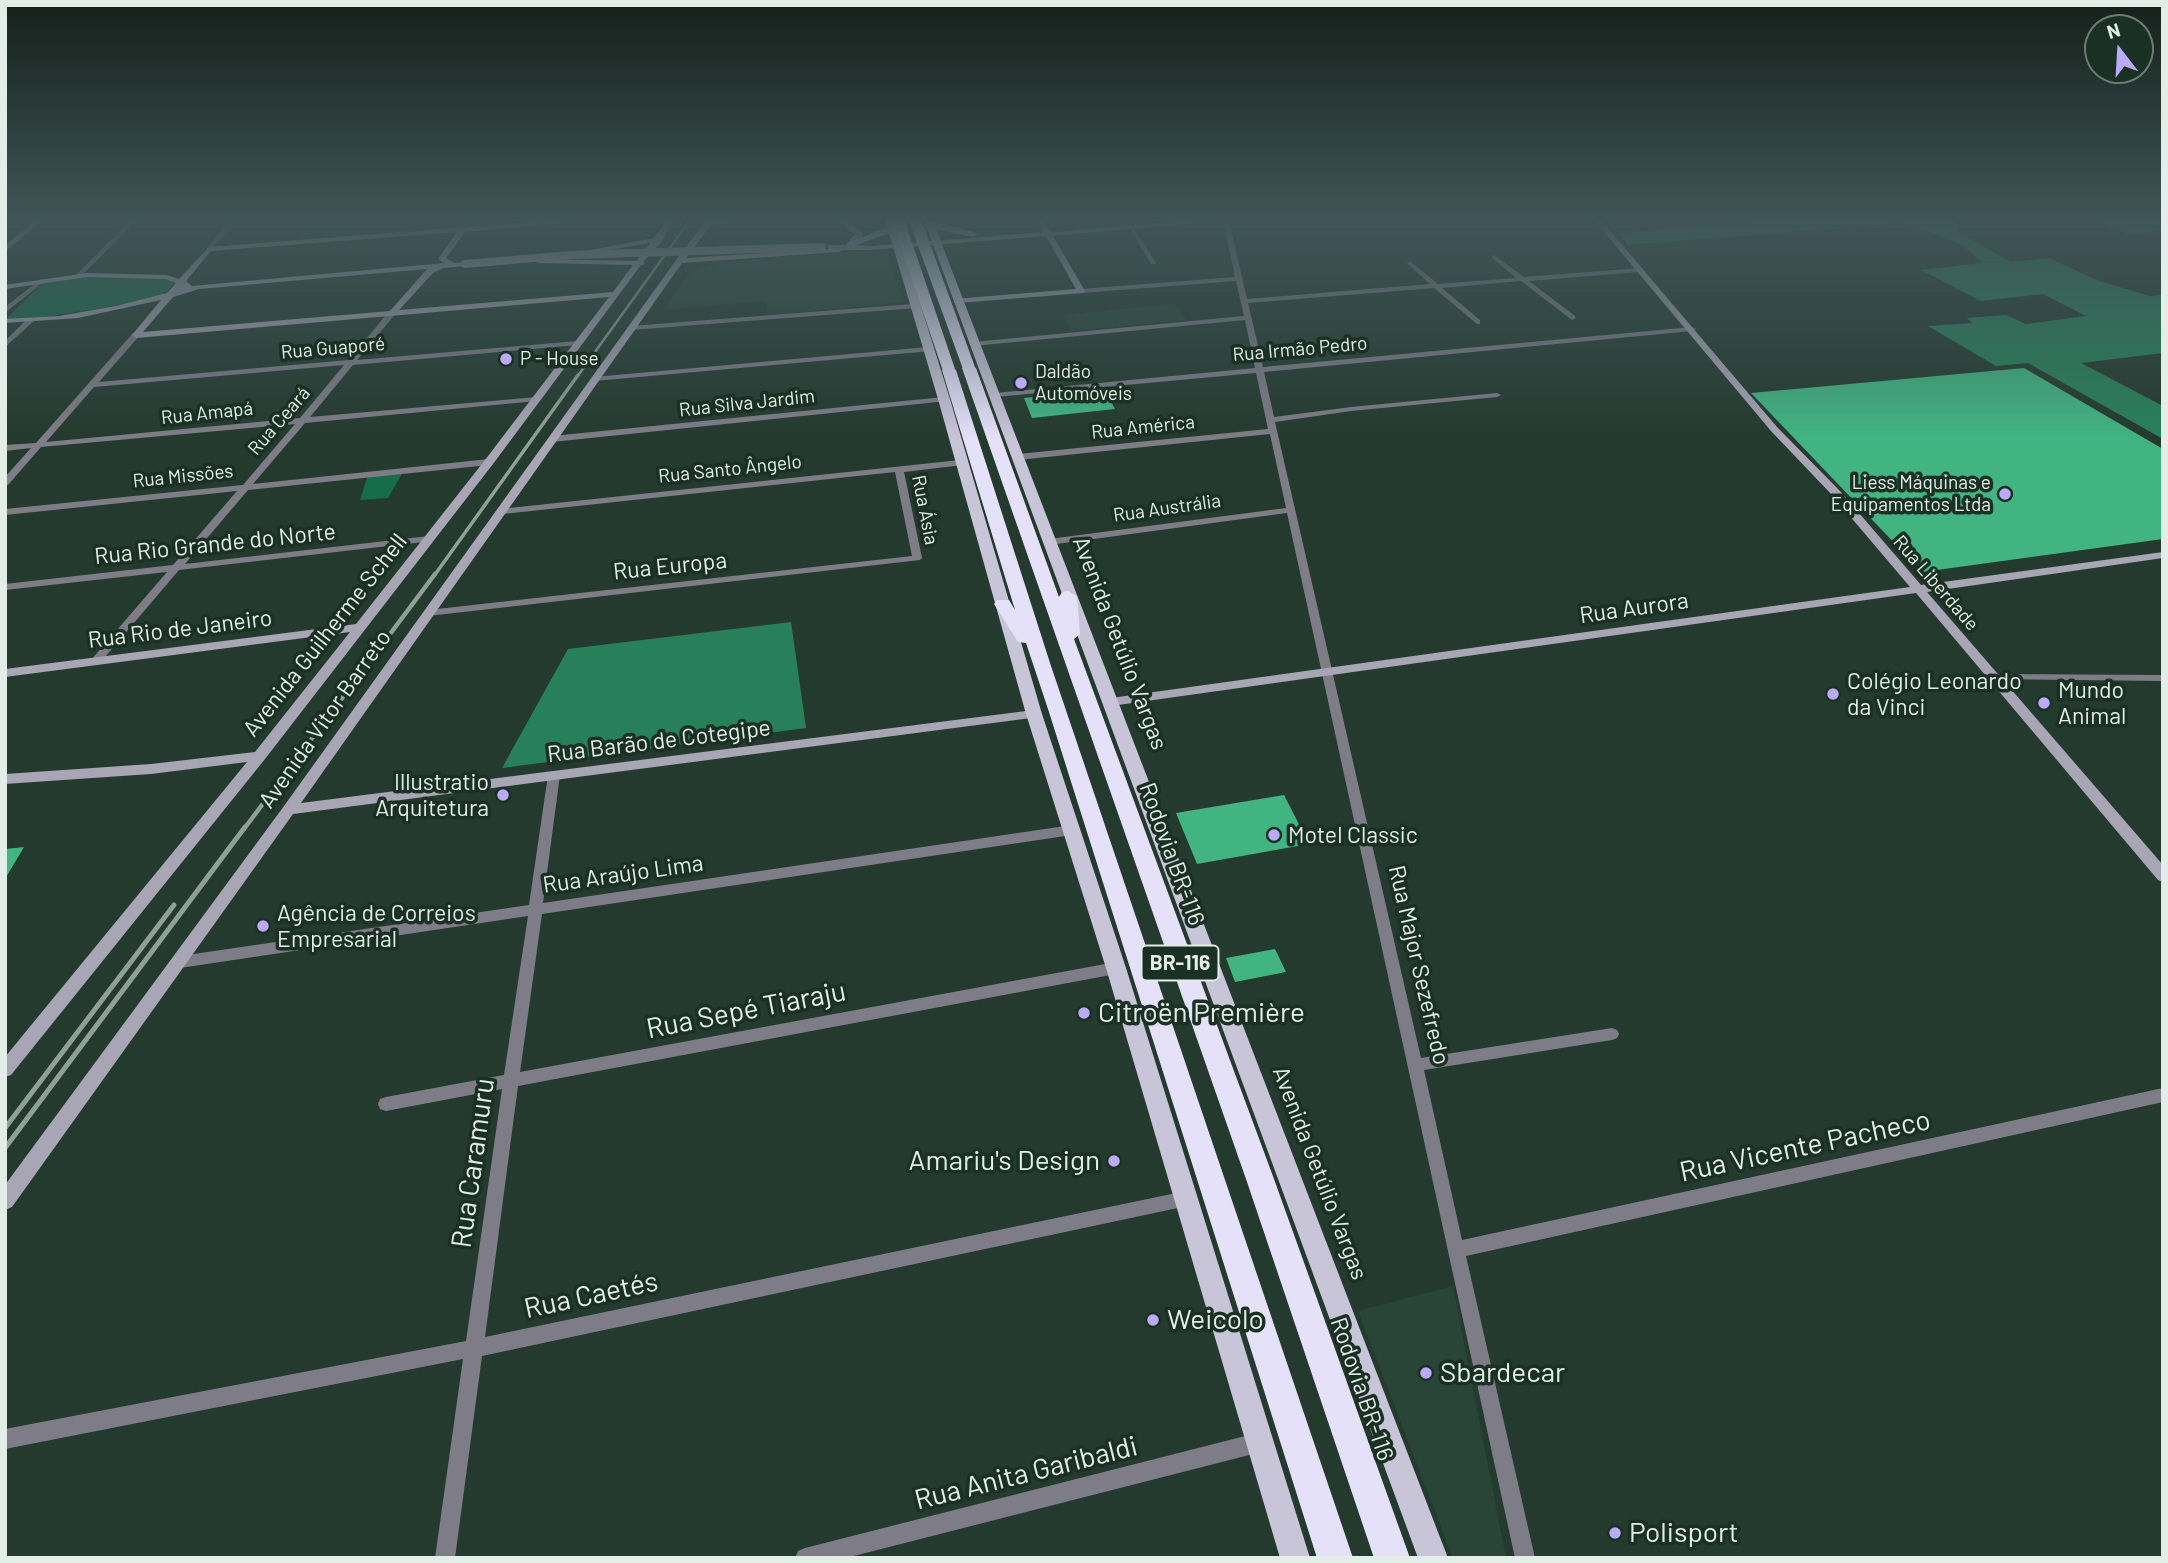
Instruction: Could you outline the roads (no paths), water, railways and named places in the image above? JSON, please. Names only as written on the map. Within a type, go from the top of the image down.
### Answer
[{"type":"highway","name":"BR-116","points":[[928,293],[964,361]]},
{"type":"highway","name":"BR-116","points":[[940,293],[964,361],[1042,666],[1335,1558]]},
{"type":"highway","name":"Rodovia BR-116","points":[[964,361],[1260,1179],[1392,1558]]},
{"type":"highway","name":"BR-116","points":[[1068,596],[1073,661]]},
{"type":"highway","name":"BR-116","points":[[1003,604],[1042,666]]},
{"type":"main road","points":[[5,321],[30,321],[152,301],[170,293]]},
{"type":"main road","points":[[136,335],[172,293]]},
{"type":"main road","name":"Rua Ceará","points":[[393,312],[410,293]]},
{"type":"main road","name":"Avenida Vitor Barreto","points":[[5,1201],[180,962],[656,293]]},
{"type":"main road","points":[[910,293],[944,400],[1034,714],[1116,968],[1295,1558]]},
{"type":"main road","name":"Avenida Getúlio Vargas","points":[[954,293],[964,361],[995,395],[1068,596],[1111,702],[1433,1558]]},
{"type":"main road","points":[[957,302],[1059,293]]},
{"type":"main road","name":"Rua Liberdade","points":[[1660,293],[1766,419],[1836,493],[2163,876]]},
{"type":"main road","points":[[136,335],[616,294]]},
{"type":"main road","name":"Avenida Guilherme Schell","points":[[5,1070],[260,756],[616,294]]},
{"type":"main road","name":"Rua Aurora","points":[[1111,702],[2163,555]]},
{"type":"main road","name":"Rua Rio de Janeiro","points":[[5,673],[360,627]]},
{"type":"main road","name":"Rua Barão de Cotegipe","points":[[289,810],[1034,714]]},
{"type":"main road","points":[[5,779],[151,769],[260,756]]},
{"type":"street","points":[[5,311],[27,293]]},
{"type":"street","name":"Rua Major Sezefredo","points":[[1241,293],[1458,1249],[1525,1558]]},
{"type":"street","points":[[1243,301],[1347,293]]},
{"type":"street","points":[[1445,293],[1477,322]]},
{"type":"street","points":[[1540,293],[1572,318]]},
{"type":"street","points":[[631,328],[913,306]]},
{"type":"street","name":"Rua Ceará","points":[[94,662],[393,312]]},
{"type":"street","points":[[964,361],[1247,318]]},
{"type":"street","points":[[5,345],[30,321]]},
{"type":"street","name":"Rua Irmão Pedro","points":[[995,395],[1692,329]]},
{"type":"street","points":[[5,483],[136,335]]},
{"type":"street","name":"Rua Guaporé","points":[[91,385],[577,343]]},
{"type":"street","points":[[594,379],[928,349]]},
{"type":"street","points":[[1271,420],[1351,409],[1497,395]]},
{"type":"street","name":"Rua Amapá","points":[[5,448],[537,399]]},
{"type":"street","name":"Rua Silva Jardim","points":[[552,439],[944,400]]},
{"type":"street","name":"Rua América","points":[[1018,457],[1272,430]]},
{"type":"street","name":"Rua Missões","points":[[5,512],[489,462]]},
{"type":"street","name":"Rua Santo Ângelo","points":[[503,510],[960,463]]},
{"type":"street","name":"Rua Ásia","points":[[900,469],[917,558]]},
{"type":"street","name":"Rua Austrália","points":[[1049,542],[1290,510]]},
{"type":"street","name":"Rua Rio Grande do Norte","points":[[5,587],[429,539]]},
{"type":"street","name":"Rua Europa","points":[[428,612],[917,558]]},
{"type":"street","points":[[1994,677],[2163,677]]},
{"type":"street","name":"Rua Caramuru","points":[[445,1558],[554,775]]},
{"type":"street","name":"Rua Araújo Lima","points":[[180,962],[1072,830]]},
{"type":"street","name":"Rua Sepé Tiaraju","points":[[386,1104],[1116,968]]},
{"type":"street","points":[[1416,1065],[1612,1034]]},
{"type":"street","name":"Rua Vicente Pacheco","points":[[1458,1249],[2163,1095]]},
{"type":"street","name":"Rua Caetés","points":[[5,1439],[475,1348],[1186,1199]]},
{"type":"street","name":"Rua Anita Garibaldi","points":[[805,1558],[1261,1442]]},
{"type":"railway","points":[[577,377],[638,293]]},
{"type":"railway","points":[[434,576],[578,375]]},
{"type":"railway","points":[[244,829],[435,574]]},
{"type":"railway","points":[[5,1148],[245,827]]},
{"type":"railway","points":[[5,1128],[174,905]]},
{"type":"place","name":"P - House","points":[[506,359]]},
{"type":"place","name":"Daldão Automóveis","points":[[1021,383]]},
{"type":"place","name":"Liess Máquinas e Equipamentos Ltda","points":[[2005,494]]},
{"type":"place","name":"Colégio Leonardo da Vinci","points":[[1833,694]]},
{"type":"place","name":"Mundo Animal","points":[[2044,703]]},
{"type":"place","name":"Illustratio Arquitetura","points":[[503,795]]},
{"type":"place","name":"Motel Classic","points":[[1274,835]]},
{"type":"place","name":"Agência de Correios Empresarial","points":[[263,926]]},
{"type":"place","name":"Citroën Première","points":[[1084,1013]]},
{"type":"place","name":"Amariu's Design","points":[[1114,1161]]},
{"type":"place","name":"Weicolo","points":[[1153,1320]]},
{"type":"place","name":"Sbardecar","points":[[1426,1373]]},
{"type":"place","name":"Polisport","points":[[1615,1533]]}]
